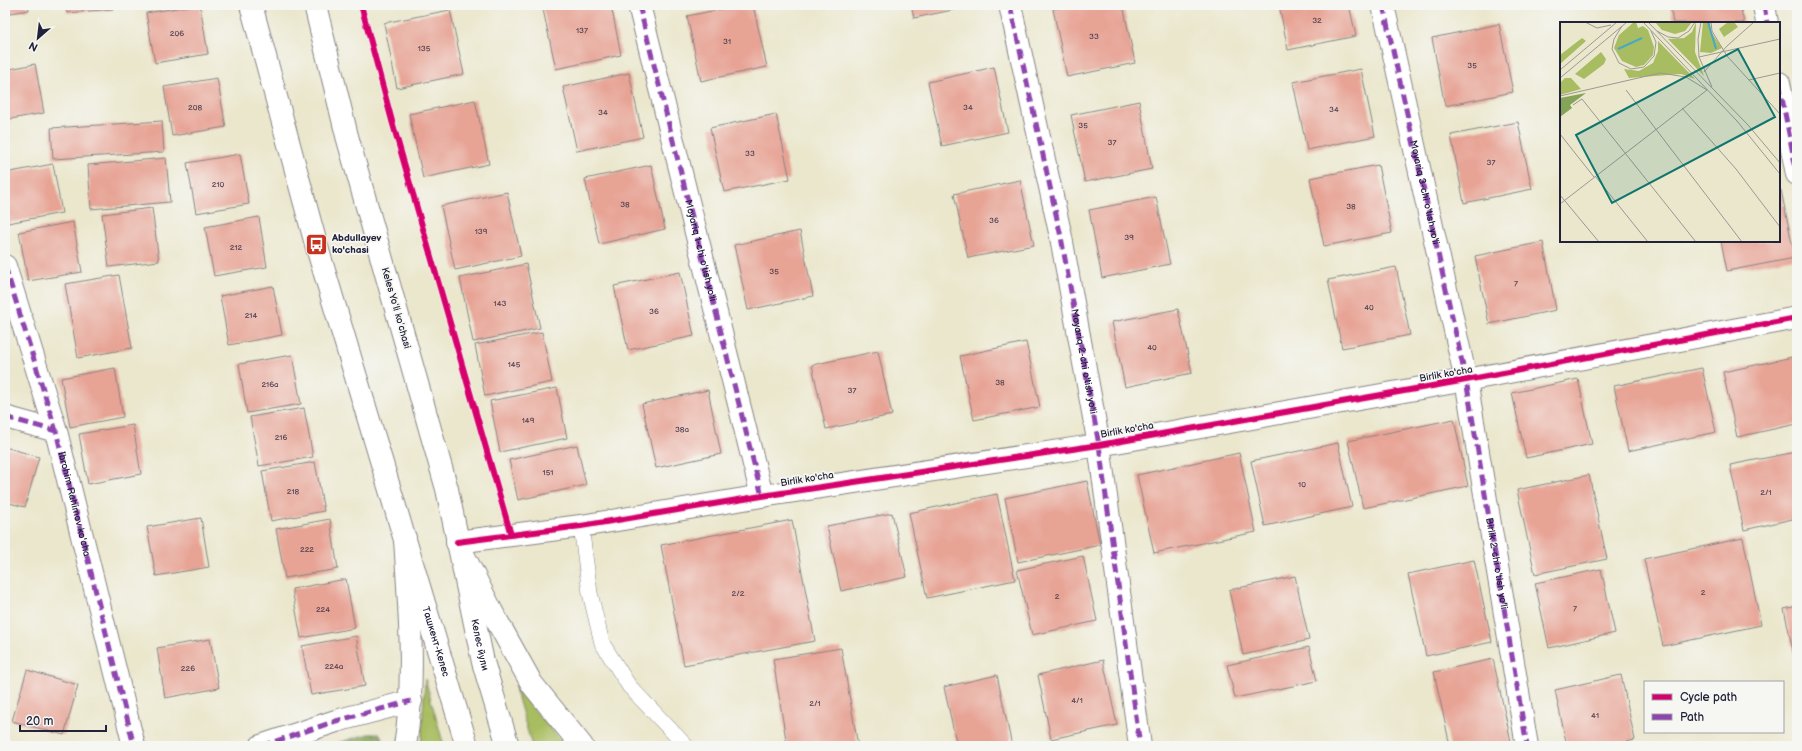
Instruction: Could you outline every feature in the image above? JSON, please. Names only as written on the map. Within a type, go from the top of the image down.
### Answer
[{"type":"main road","points":[[251,5],[316,244],[374,440],[405,538],[411,632],[411,701],[405,746]]},
{"type":"main road","name":"Keles Yoʻli koʻchasi","points":[[315,5],[347,136],[447,489],[457,542]]},
{"type":"main road","name":"Moyariq 1-chi o'tish yo'li","points":[[639,5],[762,496]]},
{"type":"main road","name":"Moyariq 2-chi o'tish yo'li","points":[[1010,5],[1061,237],[1099,445],[1140,746]]},
{"type":"main road","name":"Moyariq 3-chi o'tish yo'li","points":[[1382,5],[1466,380]]},
{"type":"main road","points":[[1764,5],[1767,22]]},
{"type":"main road","points":[[1780,88],[1797,174]]},
{"type":"main road","name":"Ibrohim Rahimov ko'cha","points":[[5,266],[56,431],[134,746]]},
{"type":"main road","name":"Birlik ko'cha","points":[[457,542],[581,526],[762,496],[1099,445],[1466,380],[1797,318]]},
{"type":"main road","name":"Birlik 2-chi o'tish yo'li","points":[[1466,380],[1527,746]]},
{"type":"main road","points":[[5,417],[56,431]]},
{"type":"main road","name":"Ташкент-Келес","points":[[405,538],[467,746]]},
{"type":"main road","points":[[457,542],[492,612],[532,684],[582,746]]},
{"type":"main road","name":"Келес йули","points":[[457,542],[483,662],[508,746]]},
{"type":"main road","points":[[262,746],[336,721],[411,701]]},
{"type":"lane","points":[[581,526],[590,593],[602,643],[629,686],[686,746]]},
{"type":"green space","points":[[425,679],[444,746],[421,746]]},
{"type":"green space","points":[[515,688],[566,746],[532,746]]},
{"type":"green space","points":[[368,734],[380,734],[385,746],[327,746]]},
{"type":"building","points":[[5,5],[28,5],[29,10],[5,14]]},
{"type":"building","points":[[66,5],[113,5],[113,9],[67,13]]},
{"type":"building","points":[[200,5],[208,54],[155,63],[146,13]]},
{"type":"building","points":[[542,5],[611,5],[621,55],[556,69]]},
{"type":"building","points":[[741,5],[753,5],[767,67],[701,81],[687,16]]},
{"type":"building","points":[[911,5],[972,5],[972,6],[914,18]]},
{"type":"building","points":[[1075,5],[1123,5],[1135,63],[1067,77],[1053,9]]},
{"type":"building","points":[[1279,5],[1349,5],[1356,36],[1288,50]]},
{"type":"building","points":[[1670,5],[1740,5],[1744,22],[1673,22]]},
{"type":"building","points":[[450,10],[464,74],[397,88],[384,23]]},
{"type":"building","points":[[1499,24],[1513,92],[1445,106],[1432,38]]},
{"type":"building","points":[[35,64],[44,113],[5,120],[5,70]]},
{"type":"building","points":[[994,67],[1008,132],[942,146],[928,82]]},
{"type":"building","points":[[1361,69],[1375,136],[1307,150],[1293,82]]},
{"type":"building","points":[[629,73],[643,137],[577,151],[563,87]]},
{"type":"building","points":[[217,78],[226,127],[172,136],[164,87]]},
{"type":"building","points":[[475,100],[489,164],[423,178],[409,114]]},
{"type":"building","points":[[1139,101],[1152,169],[1085,182],[1071,115]]},
{"type":"building","points":[[776,114],[790,179],[724,192],[710,128]]},
{"type":"building","points":[[162,121],[164,152],[53,159],[51,128]]},
{"type":"building","points":[[1518,122],[1532,189],[1464,203],[1451,135]]},
{"type":"building","points":[[240,154],[249,204],[196,213],[187,163]]},
{"type":"building","points":[[166,158],[170,202],[91,209],[88,165]]},
{"type":"building","points":[[53,164],[62,213],[8,223],[5,204],[5,173]]},
{"type":"building","points":[[651,165],[665,229],[599,244],[585,179]]},
{"type":"building","points":[[1378,165],[1392,233],[1324,246],[1310,178]]},
{"type":"building","points":[[1020,180],[1034,245],[968,258],[954,194]]},
{"type":"building","points":[[1780,190],[1795,258],[1727,271],[1721,242],[1780,242]]},
{"type":"building","points":[[507,192],[521,256],[455,270],[441,206]]},
{"type":"building","points":[[1156,197],[1170,264],[1102,278],[1089,210]]},
{"type":"building","points":[[152,208],[159,261],[109,267],[102,214]]},
{"type":"building","points":[[259,217],[267,267],[214,276],[205,227]]},
{"type":"building","points":[[73,222],[82,272],[28,281],[19,232]]},
{"type":"building","points":[[800,231],[813,296],[748,310],[734,245]]},
{"type":"building","points":[[1543,242],[1556,310],[1489,324],[1475,256]]},
{"type":"building","points":[[526,264],[540,328],[473,342],[460,278]]},
{"type":"building","points":[[1396,267],[1410,335],[1342,348],[1328,280]]},
{"type":"building","points":[[680,272],[694,336],[628,350],[614,286]]},
{"type":"building","points":[[119,275],[132,348],[78,358],[65,284]]},
{"type":"building","points":[[273,286],[282,335],[229,345],[220,296]]},
{"type":"building","points":[[1178,309],[1192,373],[1125,387],[1112,322]]},
{"type":"building","points":[[542,332],[552,382],[485,396],[475,345]]},
{"type":"building","points":[[1026,342],[1040,407],[974,420],[960,356]]},
{"type":"building","points":[[878,351],[892,415],[826,429],[812,365]]},
{"type":"building","points":[[292,355],[301,404],[247,413],[239,364]]},
{"type":"building","points":[[1797,356],[1797,424],[1737,437],[1723,372]]},
{"type":"building","points":[[115,368],[123,417],[70,427],[61,378]]},
{"type":"building","points":[[1702,368],[1716,432],[1628,451],[1614,386]]},
{"type":"building","points":[[1578,379],[1592,444],[1526,458],[1512,393]]},
{"type":"building","points":[[557,388],[567,438],[500,452],[490,401]]},
{"type":"building","points":[[708,390],[721,454],[656,468],[642,404]]},
{"type":"building","points":[[304,408],[313,457],[259,466],[250,417]]},
{"type":"building","points":[[1454,419],[1468,486],[1363,508],[1348,441]]},
{"type":"building","points":[[133,425],[141,474],[88,484],[79,434]]},
{"type":"building","points":[[1338,443],[1352,507],[1265,526],[1251,461]]},
{"type":"building","points":[[577,445],[586,485],[518,500],[509,460]]},
{"type":"building","points":[[5,447],[39,457],[25,507],[5,502]]},
{"type":"building","points":[[1796,452],[1797,518],[1744,530],[1730,465]]},
{"type":"building","points":[[1239,453],[1256,532],[1154,553],[1137,475]]},
{"type":"building","points":[[315,462],[324,511],[271,521],[262,471]]},
{"type":"building","points":[[1589,475],[1607,559],[1535,574],[1517,490]]},
{"type":"building","points":[[1087,481],[1100,545],[1018,562],[1005,498]]},
{"type":"building","points":[[997,494],[1015,580],[927,598],[909,513]]},
{"type":"building","points":[[892,513],[907,577],[841,591],[827,526]]},
{"type":"building","points":[[201,518],[209,567],[156,576],[147,527]]},
{"type":"building","points":[[330,519],[338,569],[285,578],[276,529]]},
{"type":"building","points":[[792,520],[815,641],[684,665],[661,545]]},
{"type":"building","points":[[1743,538],[1761,625],[1663,646],[1644,559]]},
{"type":"building","points":[[1083,556],[1097,621],[1032,635],[1017,570]]},
{"type":"building","points":[[1474,560],[1492,642],[1426,656],[1408,574]]},
{"type":"building","points":[[1601,569],[1615,633],[1549,648],[1535,583]]},
{"type":"building","points":[[1295,576],[1309,640],[1243,655],[1229,590]]},
{"type":"building","points":[[346,579],[355,628],[301,638],[292,589]]},
{"type":"building","points":[[1797,606],[1797,665],[1796,665],[1784,609]]},
{"type":"building","points":[[356,636],[365,686],[311,695],[302,646]]},
{"type":"building","points":[[210,639],[219,688],[165,698],[157,648]]},
{"type":"building","points":[[1309,647],[1317,681],[1235,698],[1227,665]]},
{"type":"building","points":[[841,648],[858,746],[787,746],[773,659]]},
{"type":"building","points":[[1493,659],[1512,746],[1450,746],[1434,672]]},
{"type":"building","points":[[1103,660],[1117,725],[1051,739],[1038,675]]},
{"type":"building","points":[[27,670],[78,685],[64,735],[12,721]]},
{"type":"building","points":[[997,675],[1012,746],[957,746],[944,687]]},
{"type":"building","points":[[1621,675],[1635,740],[1608,746],[1567,746],[1555,690]]},
{"type":"marked path","points":[[639,5],[762,496]]},
{"type":"marked path","points":[[1010,5],[1061,237],[1099,445],[1140,746]]},
{"type":"marked path","points":[[1383,5],[1466,380],[1527,746]]},
{"type":"marked path","points":[[1764,5],[1767,22]]},
{"type":"marked path","points":[[1780,88],[1797,174]]},
{"type":"marked path","points":[[5,266],[56,431],[134,746]]},
{"type":"marked path","points":[[5,417],[56,431]]},
{"type":"marked path","points":[[261,746],[336,721],[411,701]]},
{"type":"cycle path","points":[[361,5],[392,121],[511,535]]},
{"type":"cycle path","points":[[457,542],[581,526],[762,496],[1099,445],[1466,380],[1797,318]]},
{"type":"place","name":"Abdullayev ko'chasi","points":[[316,244]]}]
